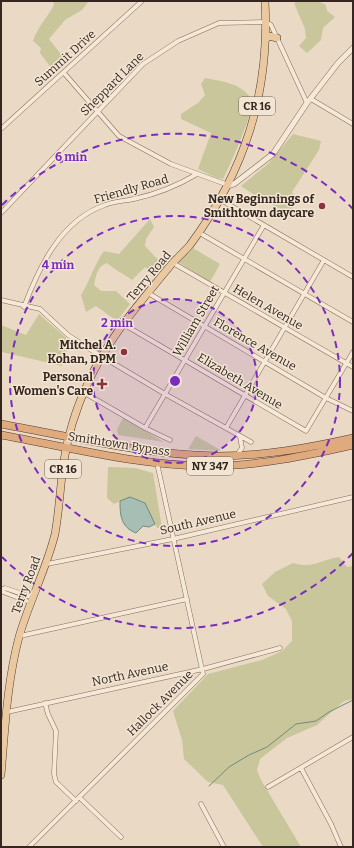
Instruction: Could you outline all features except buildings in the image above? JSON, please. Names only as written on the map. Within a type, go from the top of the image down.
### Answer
[{"type":"highway","name":"Smithtown Bypass","points":[[1,424],[157,452],[196,455],[237,455],[283,452],[353,438]]},
{"type":"highway","name":"Smithtown Bypass","points":[[1,435],[158,462],[206,466],[253,464],[353,445]]},
{"type":"main road","name":"CR 16","points":[[228,186],[253,121],[259,97],[266,39],[265,1]]},
{"type":"main road","points":[[266,39],[269,36],[277,38]]},
{"type":"main road","name":"Terry Road","points":[[1,775],[11,671],[20,636],[47,564],[59,511],[69,437],[84,392],[101,356],[123,324],[173,262],[190,244],[221,200],[228,186]]},
{"type":"street","name":"Summit Drive","points":[[1,129],[142,1]]},
{"type":"street","points":[[266,22],[271,24],[309,101],[353,124]]},
{"type":"street","name":"Sheppard Lane","points":[[1,213],[143,64],[178,41],[219,23],[266,22]]},
{"type":"street","points":[[64,73],[119,136],[170,164],[228,186],[234,184],[273,154],[309,101],[338,63],[353,48]]},
{"type":"street","name":"Friendly Road","points":[[24,307],[44,259],[68,230],[82,216],[105,204],[136,198],[176,187],[196,174]]},
{"type":"street","points":[[221,200],[353,277]]},
{"type":"street","name":"William Street","points":[[145,428],[264,225]]},
{"type":"street","points":[[198,232],[353,322]]},
{"type":"street","points":[[226,428],[324,260]]},
{"type":"street","name":"Helen Avenue","points":[[173,262],[353,367]]},
{"type":"street","name":"Florence Avenue","points":[[148,293],[326,398],[353,411]]},
{"type":"street","points":[[1,300],[24,307],[40,309],[68,335],[101,356],[251,442]]},
{"type":"street","name":"Elizabeth Avenue","points":[[123,324],[306,431],[326,398]]},
{"type":"street","points":[[326,398],[353,352]]},
{"type":"street","points":[[84,392],[145,428],[170,440]]},
{"type":"street","points":[[237,455],[242,448],[240,437]]},
{"type":"street","name":"Hallock Avenue","points":[[29,847],[203,674],[173,539],[158,462]]},
{"type":"street","name":"South Avenue","points":[[47,564],[173,539],[353,497]]},
{"type":"street","points":[[2,590],[5,588],[33,600]]},
{"type":"street","points":[[20,636],[187,599]]},
{"type":"street","name":"North Avenue","points":[[7,712],[202,669],[280,648]]},
{"type":"street","points":[[45,703],[48,714],[56,731],[54,774],[56,782],[78,799],[121,837]]},
{"type":"street","points":[[268,787],[353,737]]},
{"type":"street","points":[[301,768],[331,824],[341,847]]},
{"type":"street","points":[[201,804],[224,847]]},
{"type":"shaded area","points":[[53,1],[89,1],[82,10],[65,20],[49,39],[67,62],[55,73],[40,53],[41,48],[33,41],[54,5]]},
{"type":"shaded area","points":[[299,1],[318,1],[326,5],[327,11],[335,17],[323,28],[321,40],[307,53],[299,46],[306,38],[305,29],[294,3]]},
{"type":"shaded area","points":[[205,78],[237,86],[242,89],[251,99],[250,114],[246,126],[223,179],[217,178],[198,169],[211,133],[181,119],[181,114],[198,103],[205,95],[201,84]]},
{"type":"shaded area","points":[[293,134],[321,141],[319,150],[292,192],[298,200],[292,210],[297,217],[257,197],[241,186],[269,163]]},
{"type":"shaded area","points":[[150,219],[154,227],[146,239],[145,246],[164,266],[155,275],[145,267],[132,280],[107,263],[104,264],[99,269],[94,285],[101,291],[116,291],[130,304],[117,321],[96,306],[86,312],[81,295],[104,251],[119,254]]},
{"type":"shaded area","points":[[191,247],[220,264],[210,282],[178,262]]},
{"type":"shaded area","points":[[39,314],[73,344],[64,354],[62,366],[1,353],[1,325],[26,335]]},
{"type":"shaded area","points":[[123,418],[164,442],[118,435],[117,429]]},
{"type":"shaded area","points":[[196,436],[222,451],[188,449]]},
{"type":"shaded area","points":[[108,467],[135,468],[153,473],[162,528],[157,528],[145,503],[130,497],[114,504],[107,498]]},
{"type":"shaded area","points":[[130,497],[145,503],[155,524],[149,527],[143,526],[136,533],[127,528],[122,520],[120,501]]},
{"type":"shaded area","points":[[339,557],[347,567],[353,566],[353,699],[344,701],[317,725],[287,738],[260,759],[257,770],[261,780],[301,847],[263,847],[223,785],[208,782],[184,759],[182,740],[173,711],[208,674],[262,660],[282,651],[292,641],[292,621],[286,609],[268,596],[262,584],[275,572],[293,563],[300,565],[312,565]]},
{"type":"waterway","points":[[209,786],[229,767],[249,755],[267,747],[296,724],[316,721],[329,712],[353,700]]},
{"type":"place","name":"New Beginnings of Smithtown daycare","points":[[322,206]]},
{"type":"place","name":"Mitchel A. Kohan, DPM","points":[[124,352]]},
{"type":"place","name":"Personal Women's Care","points":[[102,384]]}]
